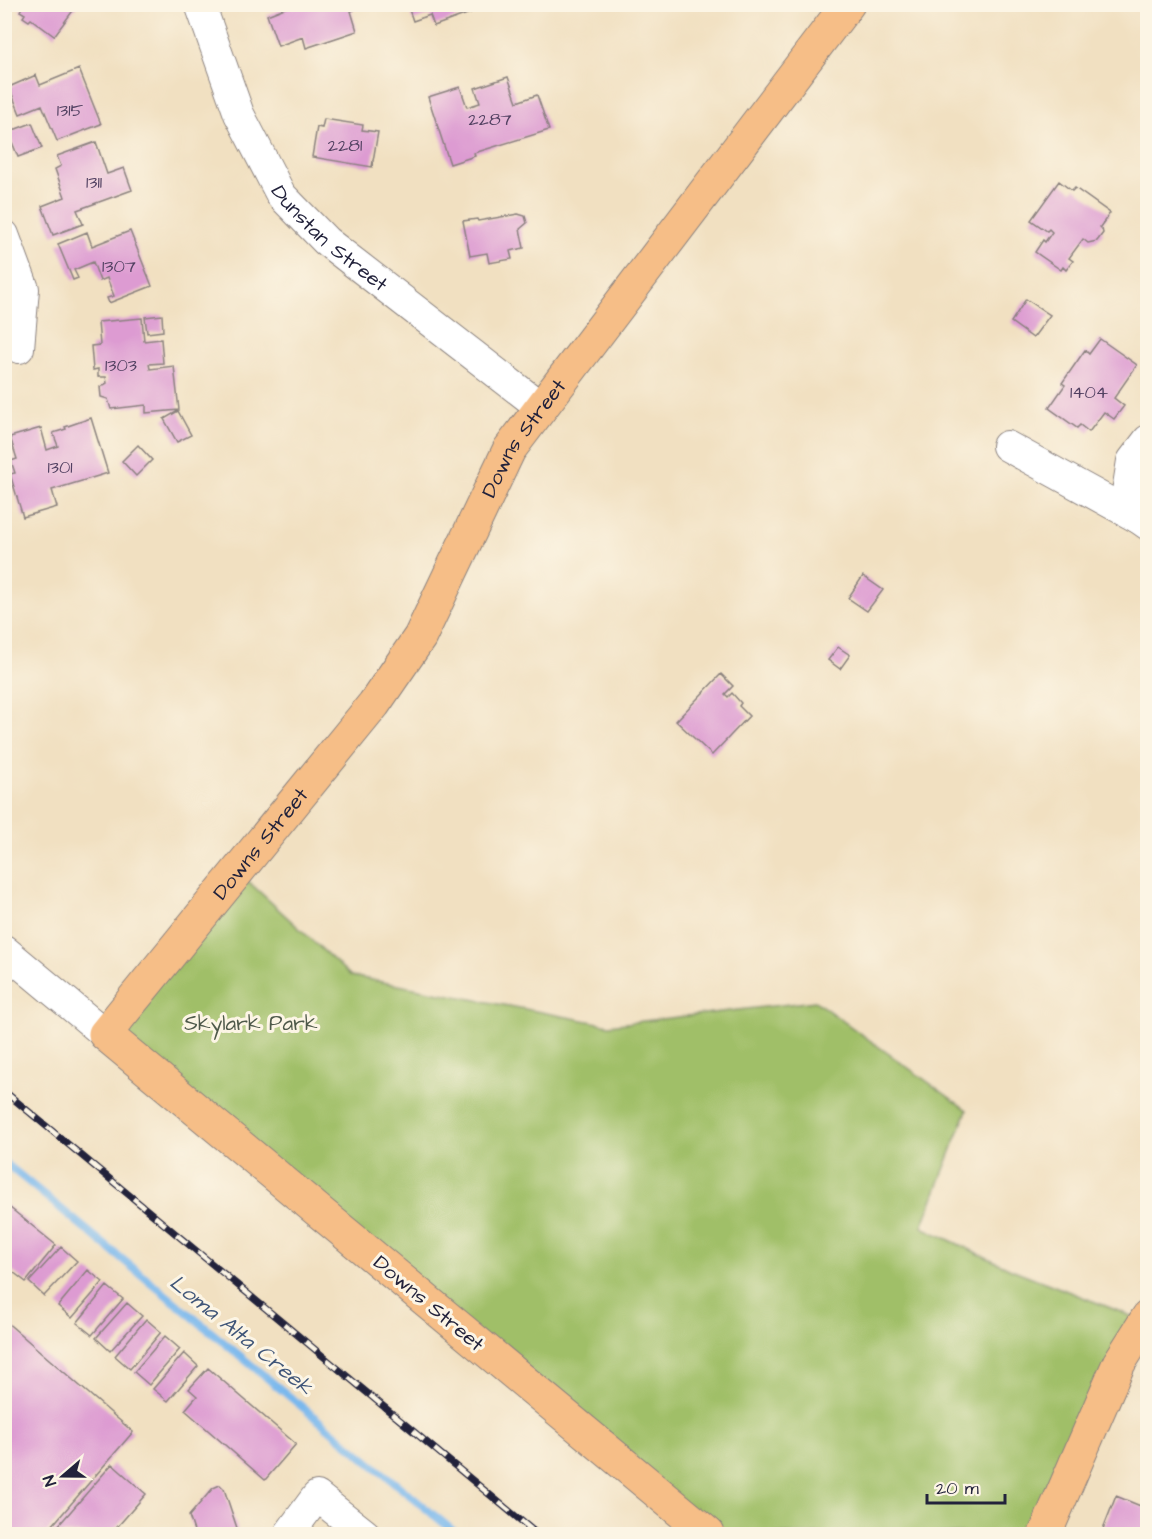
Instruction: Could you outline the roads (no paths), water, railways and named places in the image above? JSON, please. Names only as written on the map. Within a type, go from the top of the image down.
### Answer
[{"type":"main road","name":"Downs Street","points":[[708,1534],[105,1034],[374,704],[420,637],[510,450],[848,4]]},
{"type":"main road","points":[[1045,1534],[1119,1363],[1148,1317]]},
{"type":"street","name":"Dunstan Street","points":[[200,4],[239,114],[280,195],[326,241],[542,408]]},
{"type":"street","points":[[4,235],[24,289],[19,348]]},
{"type":"street","points":[[1143,521],[1127,492],[1132,461],[1148,440]]},
{"type":"street","points":[[1007,446],[1143,521]]},
{"type":"street","points":[[4,950],[105,1034]]},
{"type":"street","points":[[289,1534],[317,1496],[365,1534]]},
{"type":"waterway","name":"Loma Alta Creek","points":[[4,1162],[457,1534]]},
{"type":"railway","points":[[4,1091],[537,1534]]},
{"type":"park label","name":"Skylark Park","points":[[251,1023]]}]
